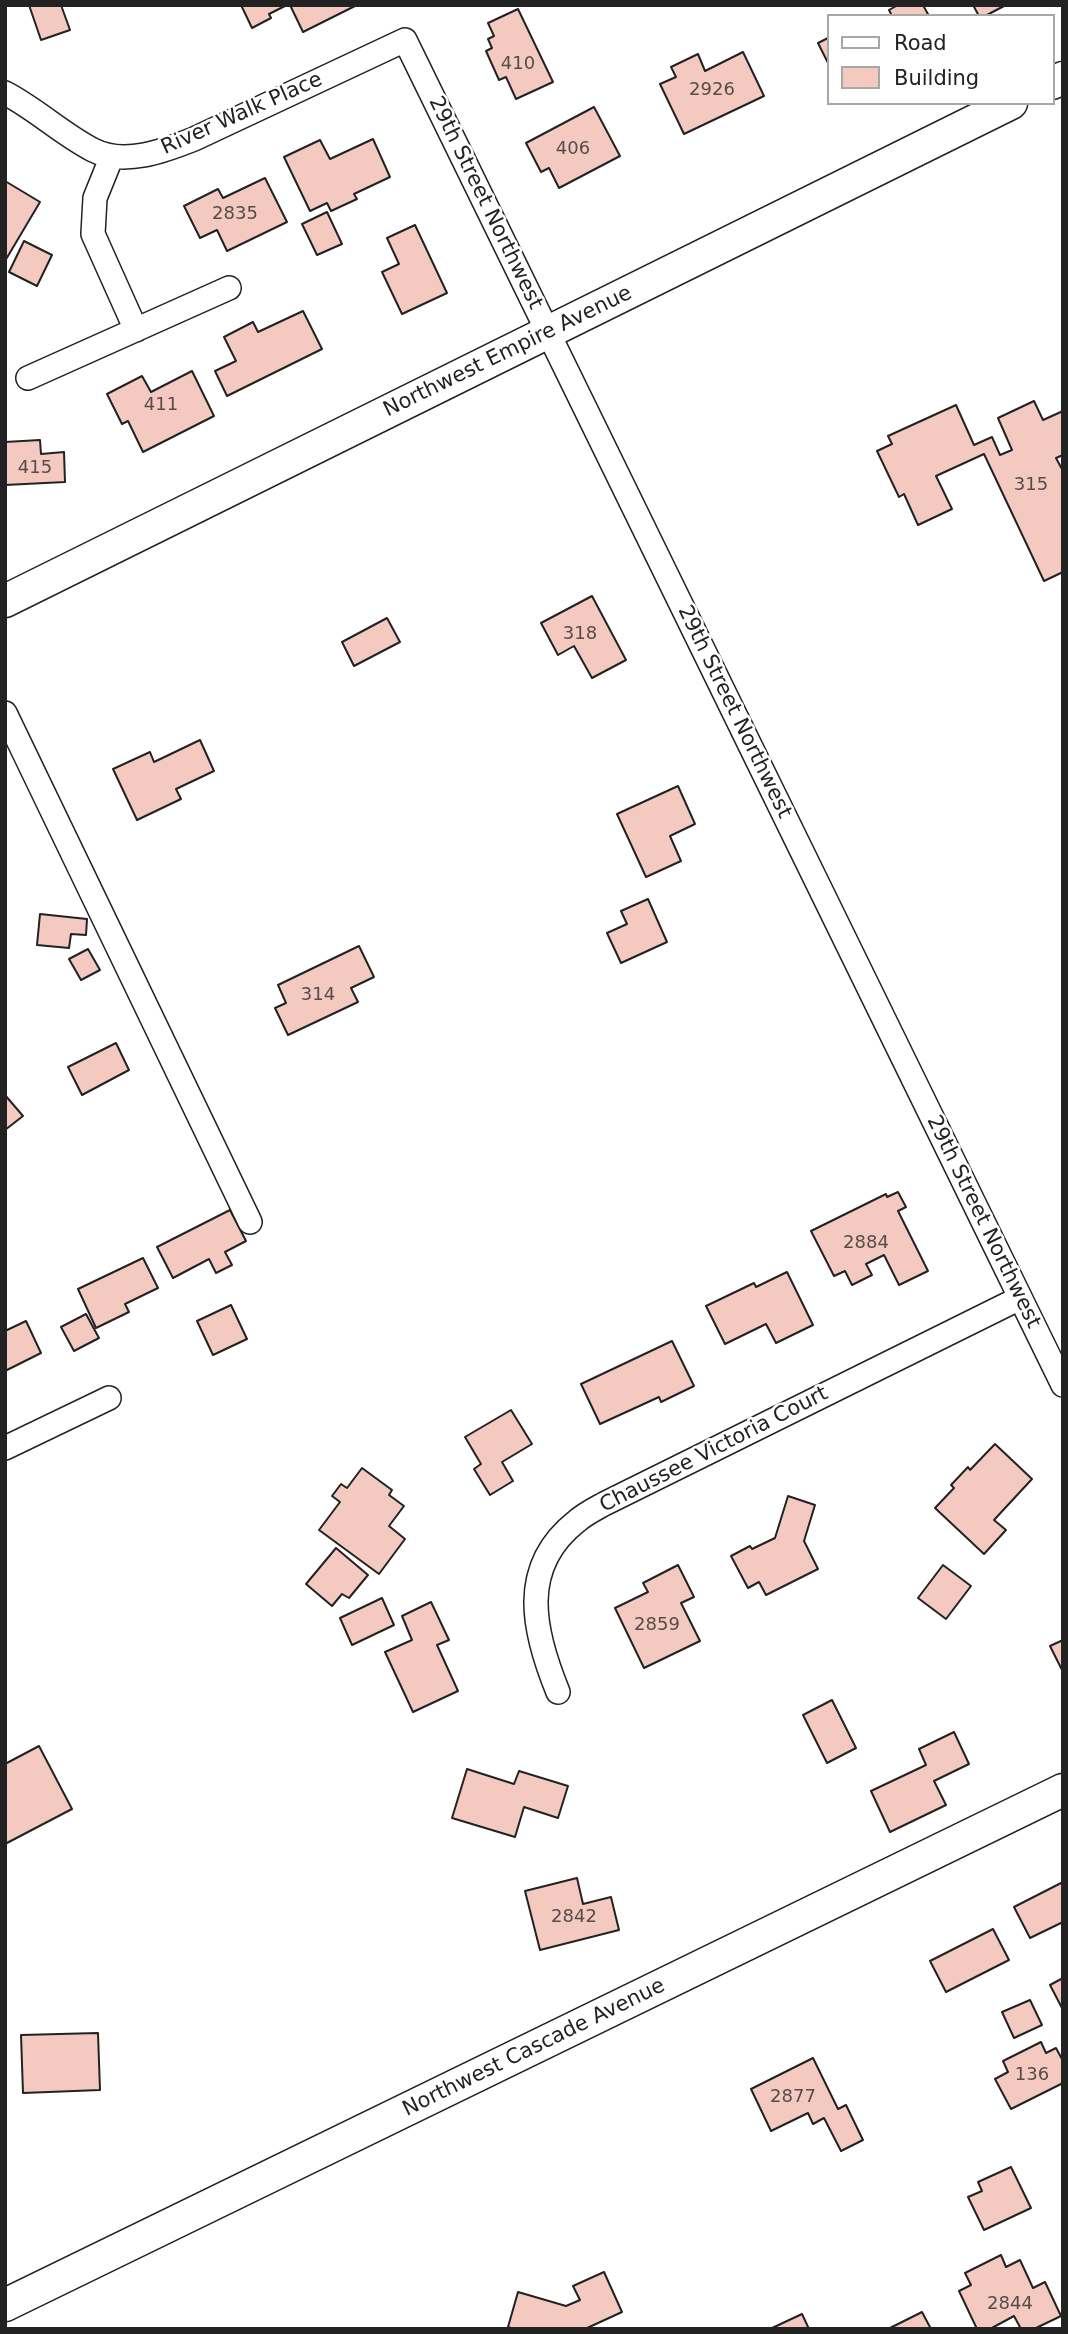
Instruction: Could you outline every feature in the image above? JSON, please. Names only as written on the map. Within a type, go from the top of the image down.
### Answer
[{"type":"street","name":"River Walk Place","points":[[5,93],[94,150],[112,156],[138,156],[176,146],[405,40]]},
{"type":"street","name":"29th Street Northwest","points":[[405,40],[1063,1385]]},
{"type":"street","name":"Northwest Empire Avenue","points":[[5,601],[1008,105]]},
{"type":"street","points":[[112,156],[95,198],[93,234],[136,330]]},
{"type":"street","points":[[28,378],[229,288]]},
{"type":"street","points":[[5,713],[250,1222]]},
{"type":"street","name":"Chaussee Victoria Court","points":[[558,1692],[542,1654],[535,1612],[537,1579],[554,1544],[577,1520],[604,1504],[1020,1298]]},
{"type":"street","points":[[5,1448],[109,1398]]},
{"type":"street","name":"Northwest Cascade Avenue","points":[[5,2305],[1063,1790]]},
{"type":"building","points":[[29,5],[61,5],[70,30],[41,40]]},
{"type":"building","points":[[241,5],[287,5],[269,14],[271,18],[252,28]]},
{"type":"building","points":[[290,5],[354,5],[355,6],[303,32]]},
{"type":"building","points":[[898,5],[923,5],[928,14],[891,14],[889,10]]},
{"type":"building","points":[[973,5],[1006,5],[989,14],[978,14]]},
{"type":"building","points":[[518,9],[553,82],[516,99],[506,77],[499,80],[486,51],[492,48],[488,39],[494,36],[488,23]]},
{"type":"building","points":[[827,38],[827,61],[818,43]]},
{"type":"building","points":[[743,52],[764,96],[684,134],[660,84],[676,77],[671,67],[698,54],[705,71]]},
{"type":"building","points":[[594,107],[620,156],[559,188],[549,168],[541,172],[526,143]]},
{"type":"building","points":[[373,139],[390,177],[354,194],[357,199],[331,211],[327,203],[310,211],[284,157],[320,140],[330,159]]},
{"type":"building","points":[[265,178],[287,222],[227,251],[217,230],[200,238],[184,206],[218,189],[223,198]]},
{"type":"building","points":[[5,181],[40,202],[5,261]]},
{"type":"building","points":[[327,212],[342,244],[317,255],[302,224]]},
{"type":"building","points":[[415,225],[447,293],[402,314],[382,272],[399,264],[387,238]]},
{"type":"building","points":[[24,241],[52,255],[37,286],[9,272]]},
{"type":"building","points":[[303,311],[322,349],[227,396],[215,371],[236,361],[224,337],[253,322],[258,332]]},
{"type":"building","points":[[192,371],[214,416],[143,452],[128,421],[122,424],[107,394],[142,376],[151,392]]},
{"type":"building","points":[[1034,401],[1043,420],[1063,411],[1063,455],[1056,458],[1063,471],[1063,572],[1044,581],[984,454],[936,476],[952,509],[918,525],[904,494],[899,497],[877,451],[892,444],[888,436],[956,405],[974,445],[992,437],[1000,455],[1012,450],[998,418]]},
{"type":"building","points":[[40,440],[41,454],[64,452],[65,482],[5,485],[5,442]]},
{"type":"building","points":[[592,596],[626,660],[592,678],[574,646],[558,655],[541,623]]},
{"type":"building","points":[[387,618],[400,642],[354,666],[342,642]]},
{"type":"building","points":[[200,740],[214,771],[176,789],[181,799],[137,820],[113,769],[150,752],[154,762]]},
{"type":"building","points":[[678,786],[695,824],[670,836],[681,861],[646,877],[617,814]]},
{"type":"building","points":[[648,899],[667,942],[621,963],[607,933],[627,924],[621,911]]},
{"type":"building","points":[[40,914],[87,919],[86,935],[71,934],[69,948],[37,945]]},
{"type":"building","points":[[359,946],[374,977],[351,988],[358,1002],[288,1035],[275,1008],[286,1003],[278,985]]},
{"type":"building","points":[[88,949],[100,970],[81,980],[69,959]]},
{"type":"building","points":[[116,1043],[129,1070],[82,1095],[68,1067]]},
{"type":"building","points":[[5,1095],[23,1116],[5,1130]]},
{"type":"building","points":[[898,1192],[906,1207],[898,1211],[928,1271],[899,1285],[884,1255],[866,1264],[872,1275],[852,1285],[845,1271],[834,1276],[811,1231],[886,1194],[887,1197]]},
{"type":"building","points":[[230,1210],[246,1241],[225,1252],[232,1265],[216,1273],[209,1259],[173,1278],[157,1247]]},
{"type":"building","points":[[143,1258],[158,1288],[125,1304],[129,1312],[96,1328],[78,1289]]},
{"type":"building","points":[[787,1272],[813,1325],[776,1343],[766,1324],[725,1344],[706,1306],[754,1283],[756,1287]]},
{"type":"building","points":[[231,1305],[247,1339],[213,1355],[197,1321]]},
{"type":"building","points":[[86,1314],[99,1338],[74,1351],[61,1327]]},
{"type":"building","points":[[26,1321],[41,1353],[5,1371],[5,1331]]},
{"type":"building","points":[[672,1341],[694,1386],[661,1402],[659,1397],[600,1424],[581,1384]]},
{"type":"building","points":[[511,1410],[532,1444],[502,1462],[513,1481],[490,1495],[474,1469],[481,1464],[465,1437]]},
{"type":"building","points":[[995,1444],[1032,1479],[994,1520],[1006,1530],[984,1554],[935,1508],[954,1488],[951,1485]]},
{"type":"building","points":[[362,1468],[392,1490],[389,1495],[404,1506],[389,1526],[405,1539],[379,1574],[319,1530],[340,1502],[332,1496],[341,1484],[347,1488]]},
{"type":"building","points":[[788,1496],[815,1505],[804,1541],[818,1569],[766,1595],[759,1582],[748,1588],[731,1556],[775,1538]]},
{"type":"building","points":[[336,1548],[368,1575],[349,1598],[342,1594],[332,1606],[306,1584]]},
{"type":"building","points":[[678,1565],[694,1597],[681,1603],[700,1641],[644,1668],[615,1608],[648,1592],[643,1583]]},
{"type":"building","points":[[943,1565],[971,1586],[946,1619],[918,1598]]},
{"type":"building","points":[[382,1598],[394,1625],[352,1645],[340,1618]]},
{"type":"building","points":[[431,1602],[449,1640],[437,1645],[458,1691],[413,1712],[385,1652],[412,1640],[402,1616]]},
{"type":"building","points":[[1063,1640],[1063,1672],[1050,1646]]},
{"type":"building","points":[[832,1700],[856,1748],[827,1763],[803,1715]]},
{"type":"building","points":[[954,1732],[969,1764],[934,1781],[946,1805],[890,1832],[871,1791],[926,1765],[919,1749]]},
{"type":"building","points":[[39,1746],[72,1809],[5,1844],[5,1764]]},
{"type":"building","points":[[467,1769],[514,1784],[519,1771],[568,1786],[558,1818],[524,1807],[515,1837],[452,1818]]},
{"type":"building","points":[[577,1878],[583,1904],[611,1897],[619,1930],[540,1950],[525,1891]]},
{"type":"building","points":[[1063,1882],[1063,1922],[1030,1938],[1014,1907]]},
{"type":"building","points":[[993,1929],[1009,1960],[946,1992],[930,1961]]},
{"type":"building","points":[[1063,1978],[1063,2008],[1062,2008],[1050,1985]]},
{"type":"building","points":[[1030,2000],[1042,2025],[1014,2038],[1002,2012]]},
{"type":"building","points":[[98,2033],[100,2090],[23,2093],[21,2035]]},
{"type":"building","points":[[1041,2042],[1046,2053],[1056,2048],[1063,2061],[1063,2083],[1011,2109],[995,2079],[1008,2072],[1003,2061]]},
{"type":"building","points":[[813,2058],[838,2109],[846,2105],[863,2140],[841,2151],[824,2118],[813,2124],[808,2113],[771,2131],[751,2089]]},
{"type":"building","points":[[1011,2167],[1031,2208],[984,2230],[968,2197],[982,2191],[978,2182]]},
{"type":"building","points":[[1001,2255],[1006,2267],[1020,2260],[1033,2288],[1045,2282],[1061,2316],[1034,2329],[1021,2329],[1014,2316],[990,2329],[977,2329],[959,2291],[971,2285],[965,2273]]},
{"type":"building","points":[[604,2272],[622,2312],[585,2329],[508,2327],[518,2292],[566,2306],[580,2300],[573,2286]]},
{"type":"building","points":[[922,2312],[931,2329],[888,2329]]},
{"type":"building","points":[[802,2314],[809,2329],[770,2329]]}]
